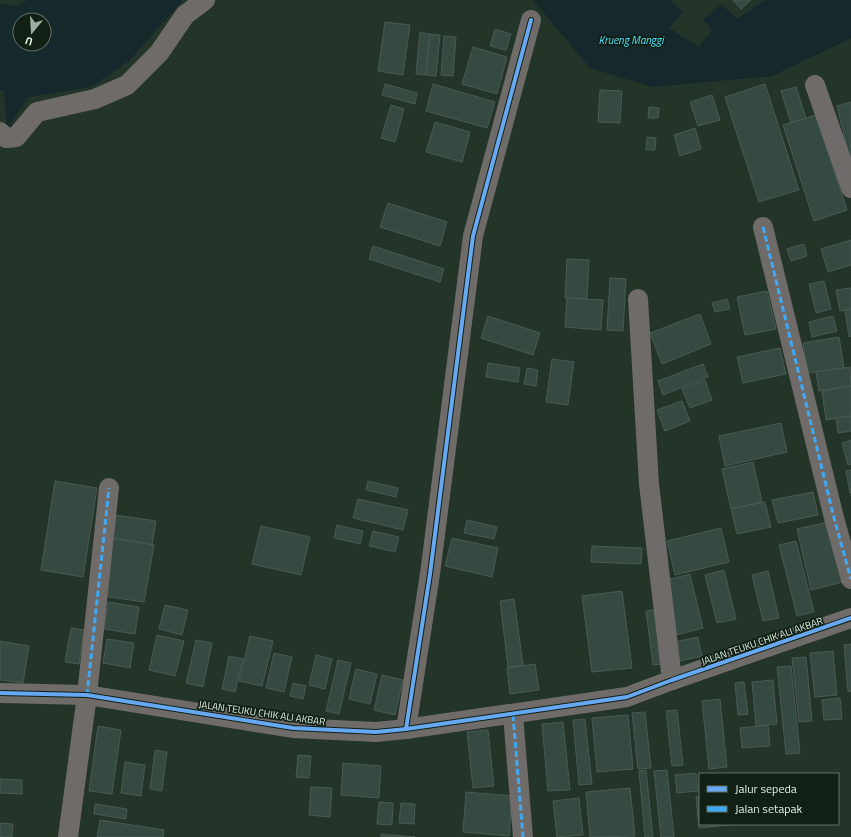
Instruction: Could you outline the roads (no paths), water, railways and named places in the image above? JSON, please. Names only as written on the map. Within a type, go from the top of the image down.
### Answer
[{"type":"street","points":[[0,132],[6,138],[16,137],[37,112],[95,99],[127,85],[159,53],[185,15],[205,0]]},
{"type":"street","points":[[406,729],[430,574],[473,236],[531,20]]},
{"type":"street","points":[[815,84],[851,188]]},
{"type":"street","points":[[763,227],[834,518],[851,579]]},
{"type":"street","points":[[638,299],[650,484],[672,680]]},
{"type":"street","points":[[68,837],[87,695],[109,488]]},
{"type":"street","name":"JALAN TEUKU CHIK ALI AKBAR","points":[[0,693],[87,695],[293,728],[376,732],[513,715],[627,698],[672,680],[851,618]]},
{"type":"street","points":[[513,715],[523,837]]},
{"type":"water","points":[[27,0],[183,0],[130,60],[91,87],[29,97],[7,128],[4,91],[0,90],[0,4],[18,6]]},
{"type":"water","name":"Krueng Manggi","points":[[533,0],[673,0],[671,2],[683,12],[669,28],[699,47],[712,30],[703,20],[721,4],[737,19],[765,0],[851,0],[851,38],[772,76],[652,87],[590,68]]}]
